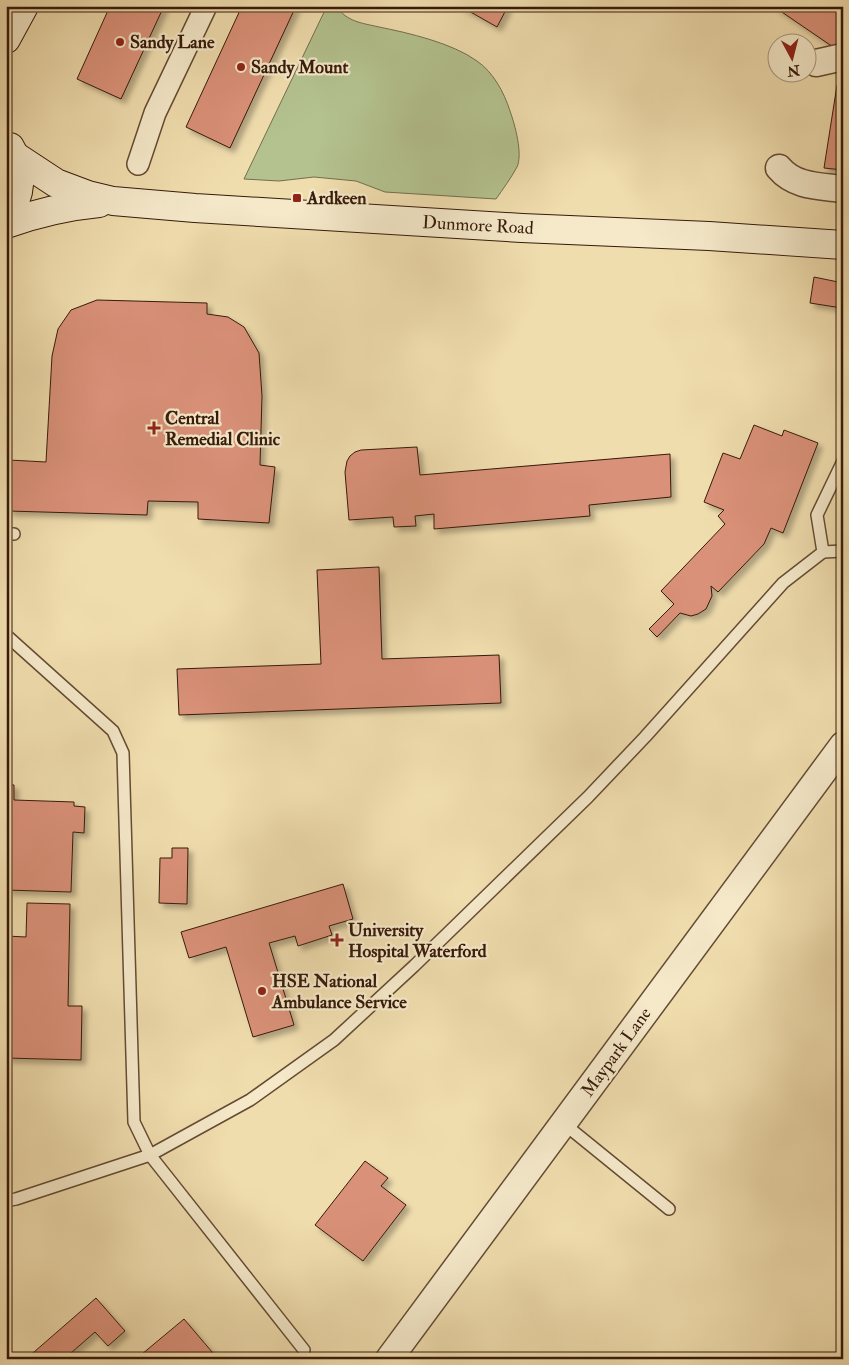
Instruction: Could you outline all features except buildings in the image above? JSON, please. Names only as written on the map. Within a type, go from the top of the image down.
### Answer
[{"type":"main road","points":[[6,39],[24,6]]},
{"type":"main road","points":[[6,218],[18,197],[20,184],[20,169],[9,144]]},
{"type":"main road","name":"Dunmore Road","points":[[9,144],[56,183],[88,195],[113,201],[513,227],[709,236],[843,245]]},
{"type":"main road","name":"Dunmore Road","points":[[6,224],[40,212],[63,207],[113,201]]},
{"type":"street","points":[[138,164],[155,113],[206,6]]},
{"type":"street","points":[[816,63],[843,57]]},
{"type":"street","points":[[779,168],[786,176],[799,183],[843,189]]},
{"type":"street","name":"Maypark Lane","points":[[389,1359],[843,745]]},
{"type":"lane","points":[[823,552],[817,515],[843,461]]},
{"type":"lane","points":[[6,1201],[150,1155],[250,1100],[334,1040],[414,966],[588,797],[645,737],[783,583],[823,552],[843,551]]},
{"type":"lane","points":[[6,635],[113,731],[123,753],[134,1122],[150,1155],[304,1350]]},
{"type":"lane","points":[[563,1123],[669,1209]]},
{"type":"green space","points":[[327,6],[336,6],[350,19],[355,21],[443,44],[477,61],[488,71],[508,104],[519,147],[517,167],[496,199],[385,192],[356,181],[314,177],[279,181],[244,179]]},
{"type":"place","name":"Sandy Lane","points":[[120,42]]},
{"type":"place","name":"Sandy Mount","points":[[241,67]]},
{"type":"place","name":"Ardkeen","points":[[297,198]]},
{"type":"place","name":"Central Remedial Clinic","points":[[154,428]]},
{"type":"place","name":"University Hospital Waterford","points":[[337,940]]},
{"type":"place","name":"HSE National Ambulance Service","points":[[262,991]]}]
